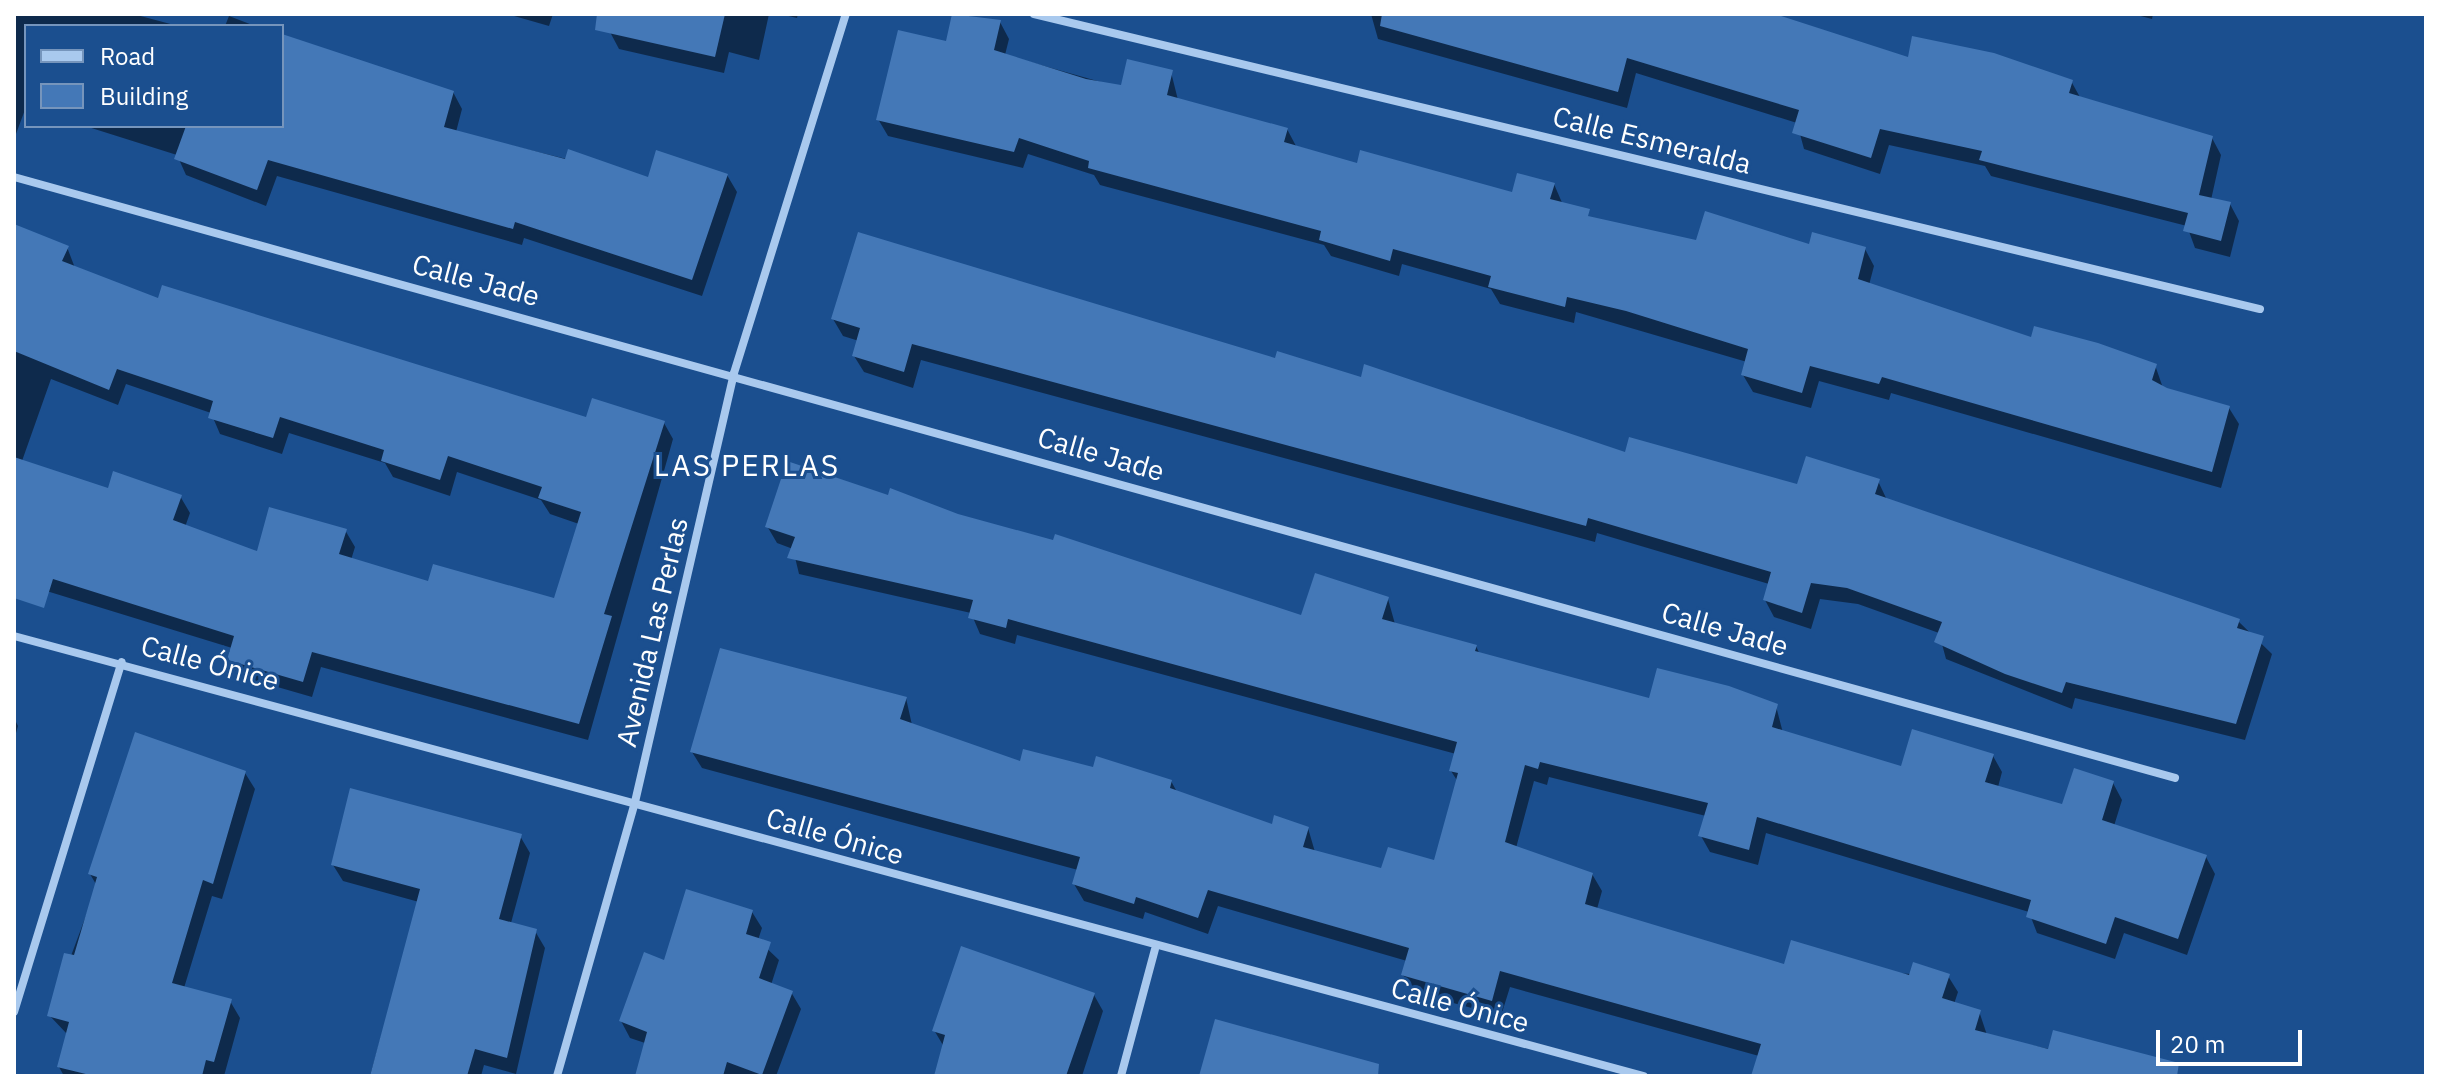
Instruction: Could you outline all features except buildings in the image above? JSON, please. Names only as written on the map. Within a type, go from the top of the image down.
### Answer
[{"type":"street","name":"Avenida Las Perlas","points":[[557,1076],[635,802],[734,373],[846,14]]},
{"type":"street","name":"Calle Esmeralda","points":[[1034,14],[2260,309]]},
{"type":"street","name":"Calle Jade","points":[[14,177],[734,373],[2175,778]]},
{"type":"street","name":"Calle Ónice","points":[[14,636],[122,662],[635,802],[1155,949],[1644,1076]]},
{"type":"street","points":[[14,1012],[122,662]]},
{"type":"street","points":[[1121,1076],[1155,949]]},
{"type":"district","name":"LAS PERLAS","points":[[747,465]]}]
